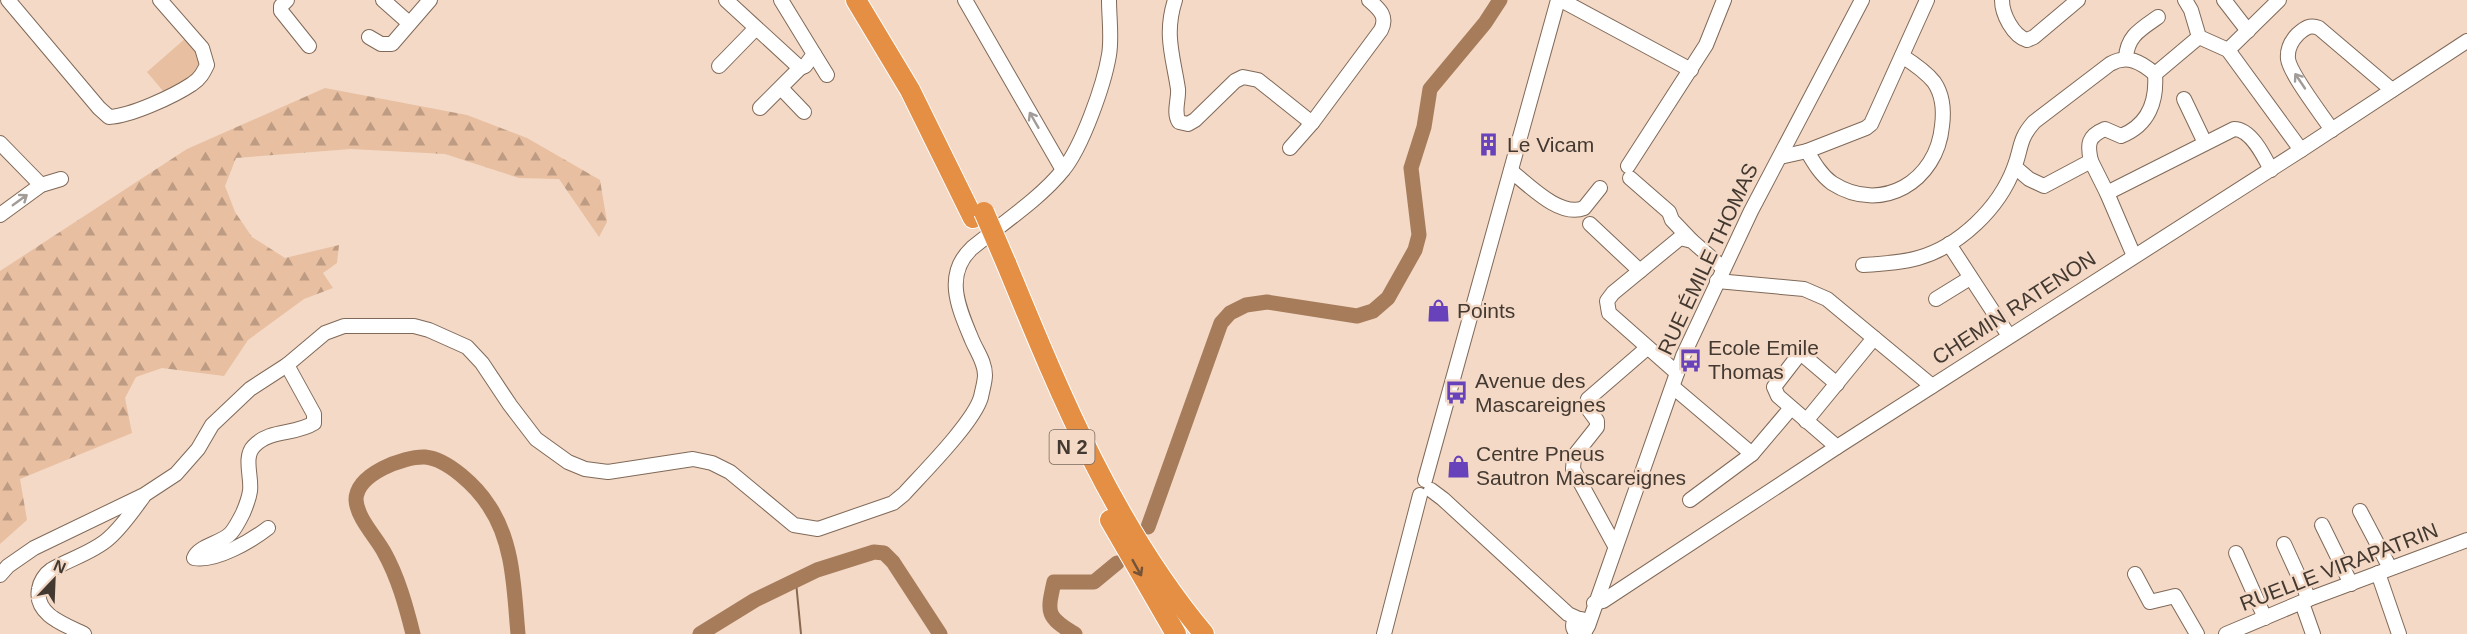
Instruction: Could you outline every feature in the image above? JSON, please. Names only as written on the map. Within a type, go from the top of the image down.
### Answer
[{"type":"highway","name":"N 2","points":[[856,0],[910,90],[978,215]]},
{"type":"highway","name":"N 2","points":[[870,0],[916,76],[1063,400],[1116,506],[1156,571],[1204,634]]},
{"type":"highway","name":"N 2","points":[[1001,266],[1040,377],[1094,492],[1171,629]]},
{"type":"highway","points":[[1116,506],[1196,611],[1217,634]]},
{"type":"street","points":[[8,0],[109,117],[128,114],[192,84],[202,75],[207,65],[202,48],[159,0]]},
{"type":"street","points":[[287,0],[281,6],[281,11],[309,46]]},
{"type":"street","points":[[383,0],[409,23]]},
{"type":"street","points":[[369,37],[381,44],[389,45],[430,0]]},
{"type":"street","points":[[726,0],[800,68]]},
{"type":"street","points":[[781,0],[827,75]]},
{"type":"street","points":[[965,0],[1063,170]]},
{"type":"street","points":[[0,575],[8,566],[34,548],[144,495],[183,468],[212,425],[250,389],[287,365],[325,333],[344,326],[414,326],[429,330],[467,347],[482,363],[536,439],[568,462],[585,469],[608,472],[693,459],[712,463],[730,471],[794,525],[818,529],[893,503],[904,494],[973,416],[980,399],[985,374],[982,360],[957,299],[954,281],[957,267],[963,256],[1063,170],[1083,137],[1110,54],[1109,0]]},
{"type":"street","points":[[1175,0],[1168,31],[1178,88],[1179,101],[1176,113],[1179,122],[1188,124],[1195,120],[1235,81],[1250,77],[1258,80],[1312,123]]},
{"type":"street","points":[[1290,148],[1312,123],[1383,25],[1383,15],[1369,0]]},
{"type":"street","points":[[1384,634],[1560,0],[1691,70]]},
{"type":"street","points":[[1724,0],[1706,45],[1629,172],[1669,212],[1672,220],[1720,274],[1816,293],[1838,308],[1932,386]]},
{"type":"street","name":"RUE ÉMILE THOMAS","points":[[1582,623],[1615,546],[1677,373],[1720,274],[1862,0]]},
{"type":"street","points":[[1780,157],[1807,151],[1871,124],[1927,0]]},
{"type":"street","points":[[2002,0],[2004,14],[2018,36],[2027,40],[2034,37],[2078,0]]},
{"type":"street","points":[[2185,0],[2191,10],[2199,37],[2228,50],[2301,150]]},
{"type":"street","points":[[2224,0],[2248,32]]},
{"type":"street","points":[[2228,50],[2279,0]]},
{"type":"street","points":[[2126,58],[2128,42],[2158,17]]},
{"type":"street","points":[[2332,130],[2290,67],[2289,50],[2297,35],[2304,29],[2309,26],[2319,28],[2392,90]]},
{"type":"street","points":[[719,66],[756,28]]},
{"type":"street","points":[[2155,74],[2199,37]]},
{"type":"street","name":"CHEMIN RATENON","points":[[1582,623],[1613,595],[1837,447],[2271,170],[2467,41]]},
{"type":"street","points":[[760,108],[800,68],[805,66],[814,54]]},
{"type":"street","points":[[1807,151],[1818,169],[1831,182],[1848,191],[1868,196],[1889,194],[1907,186],[1923,172],[1938,152],[1944,115],[1941,96],[1934,83],[1924,72],[1902,56]]},
{"type":"street","points":[[1863,265],[1893,263],[1920,257],[1949,244],[1991,208],[2014,167],[2021,141],[2034,122],[2110,64],[2126,58],[2146,66],[2155,74],[2156,94],[2149,114],[2121,136],[2105,129],[2094,133],[2089,139],[2088,148],[2091,162],[2134,256]]},
{"type":"street","points":[[781,88],[804,112]]},
{"type":"street","points":[[2184,99],[2205,143]]},
{"type":"street","points":[[2107,193],[2205,143],[2239,129],[2247,135],[2271,170]]},
{"type":"street","points":[[3,153],[41,185]]},
{"type":"street","points":[[2014,167],[2029,179],[2044,186],[2091,162]]},
{"type":"street","points":[[1511,171],[1556,205],[1569,211],[1584,208],[1600,188]]},
{"type":"street","points":[[0,215],[41,185],[61,179]]},
{"type":"street","points":[[1590,224],[1640,272]]},
{"type":"street","points":[[1677,373],[1609,313],[1606,306],[1613,293],[1676,240],[1680,238],[1692,241]]},
{"type":"street","points":[[1949,244],[2009,336]]},
{"type":"street","points":[[1936,299],[1970,278]]},
{"type":"street","points":[[1806,421],[1874,338]]},
{"type":"street","name":"RUE ÉMILE THOMAS","points":[[1615,546],[1573,469],[1573,460],[1597,427],[1597,421],[1586,406],[1588,399],[1647,348]]},
{"type":"street","points":[[1837,384],[1804,356],[1798,356],[1774,387],[1778,396],[1837,447]]},
{"type":"street","points":[[268,528],[254,538],[224,552],[195,559],[194,556],[201,551],[231,534],[237,525],[249,497],[248,456],[253,446],[262,439],[280,432],[314,423],[314,414],[287,365]]},
{"type":"street","points":[[1672,387],[1752,454]]},
{"type":"street","points":[[1690,500],[1752,454],[1791,408]]},
{"type":"street","points":[[1426,488],[1443,498],[1582,623]]},
{"type":"street","points":[[84,634],[54,619],[43,609],[38,596],[40,584],[49,572],[106,540],[127,519],[144,495]]},
{"type":"street","points":[[2360,511],[2384,571],[2399,634]]},
{"type":"street","points":[[2322,525],[2351,584]]},
{"type":"street","name":"RUELLE VIRAPATRIN","points":[[2226,634],[2467,540]]},
{"type":"street","points":[[2284,544],[2306,601],[2313,634]]},
{"type":"street","points":[[2236,553],[2265,618]]},
{"type":"street","points":[[2135,574],[2150,602],[2175,596],[2197,634]]},
{"type":"green space","points":[[187,37],[201,55],[199,75],[164,92],[147,72]]},
{"type":"green space","points":[[325,88],[467,115],[527,138],[600,180],[607,222],[599,237],[559,179],[519,178],[445,154],[351,149],[236,158],[225,186],[235,212],[252,237],[285,258],[339,245],[337,263],[323,273],[333,288],[304,299],[248,340],[224,376],[162,368],[136,377],[125,398],[132,433],[20,479],[27,520],[0,544],[0,271],[187,149]]},
{"type":"waterway","points":[[1148,527],[1221,323],[1230,313],[1246,305],[1267,302],[1357,316],[1373,311],[1388,298],[1415,250],[1419,235],[1411,168],[1424,127],[1430,89],[1485,23],[1500,0]]},
{"type":"waterway","points":[[413,634],[393,571],[384,552],[363,520],[356,500],[358,491],[372,475],[394,463],[416,457],[434,459],[452,468],[470,483],[489,506],[504,536],[508,551],[514,584],[518,634]]},
{"type":"waterway","points":[[700,634],[755,600],[817,570],[874,552],[884,553],[893,562],[940,634]]},
{"type":"waterway","points":[[1075,634],[1058,623],[1051,613],[1050,601],[1054,582],[1094,582],[1117,563]]},
{"type":"waterway","points":[[796,582],[801,634]]},
{"type":"place","name":"Le Vicam","points":[[1489,145]]},
{"type":"place","name":"Points","points":[[1439,311]]},
{"type":"place","name":"Ecole Emile Thomas","points":[[1690,360]]},
{"type":"place","name":"Avenue des Mascareignes","points":[[1457,393]]},
{"type":"place","name":"Centre Pneus Sautron Mascareignes","points":[[1458,466]]}]
